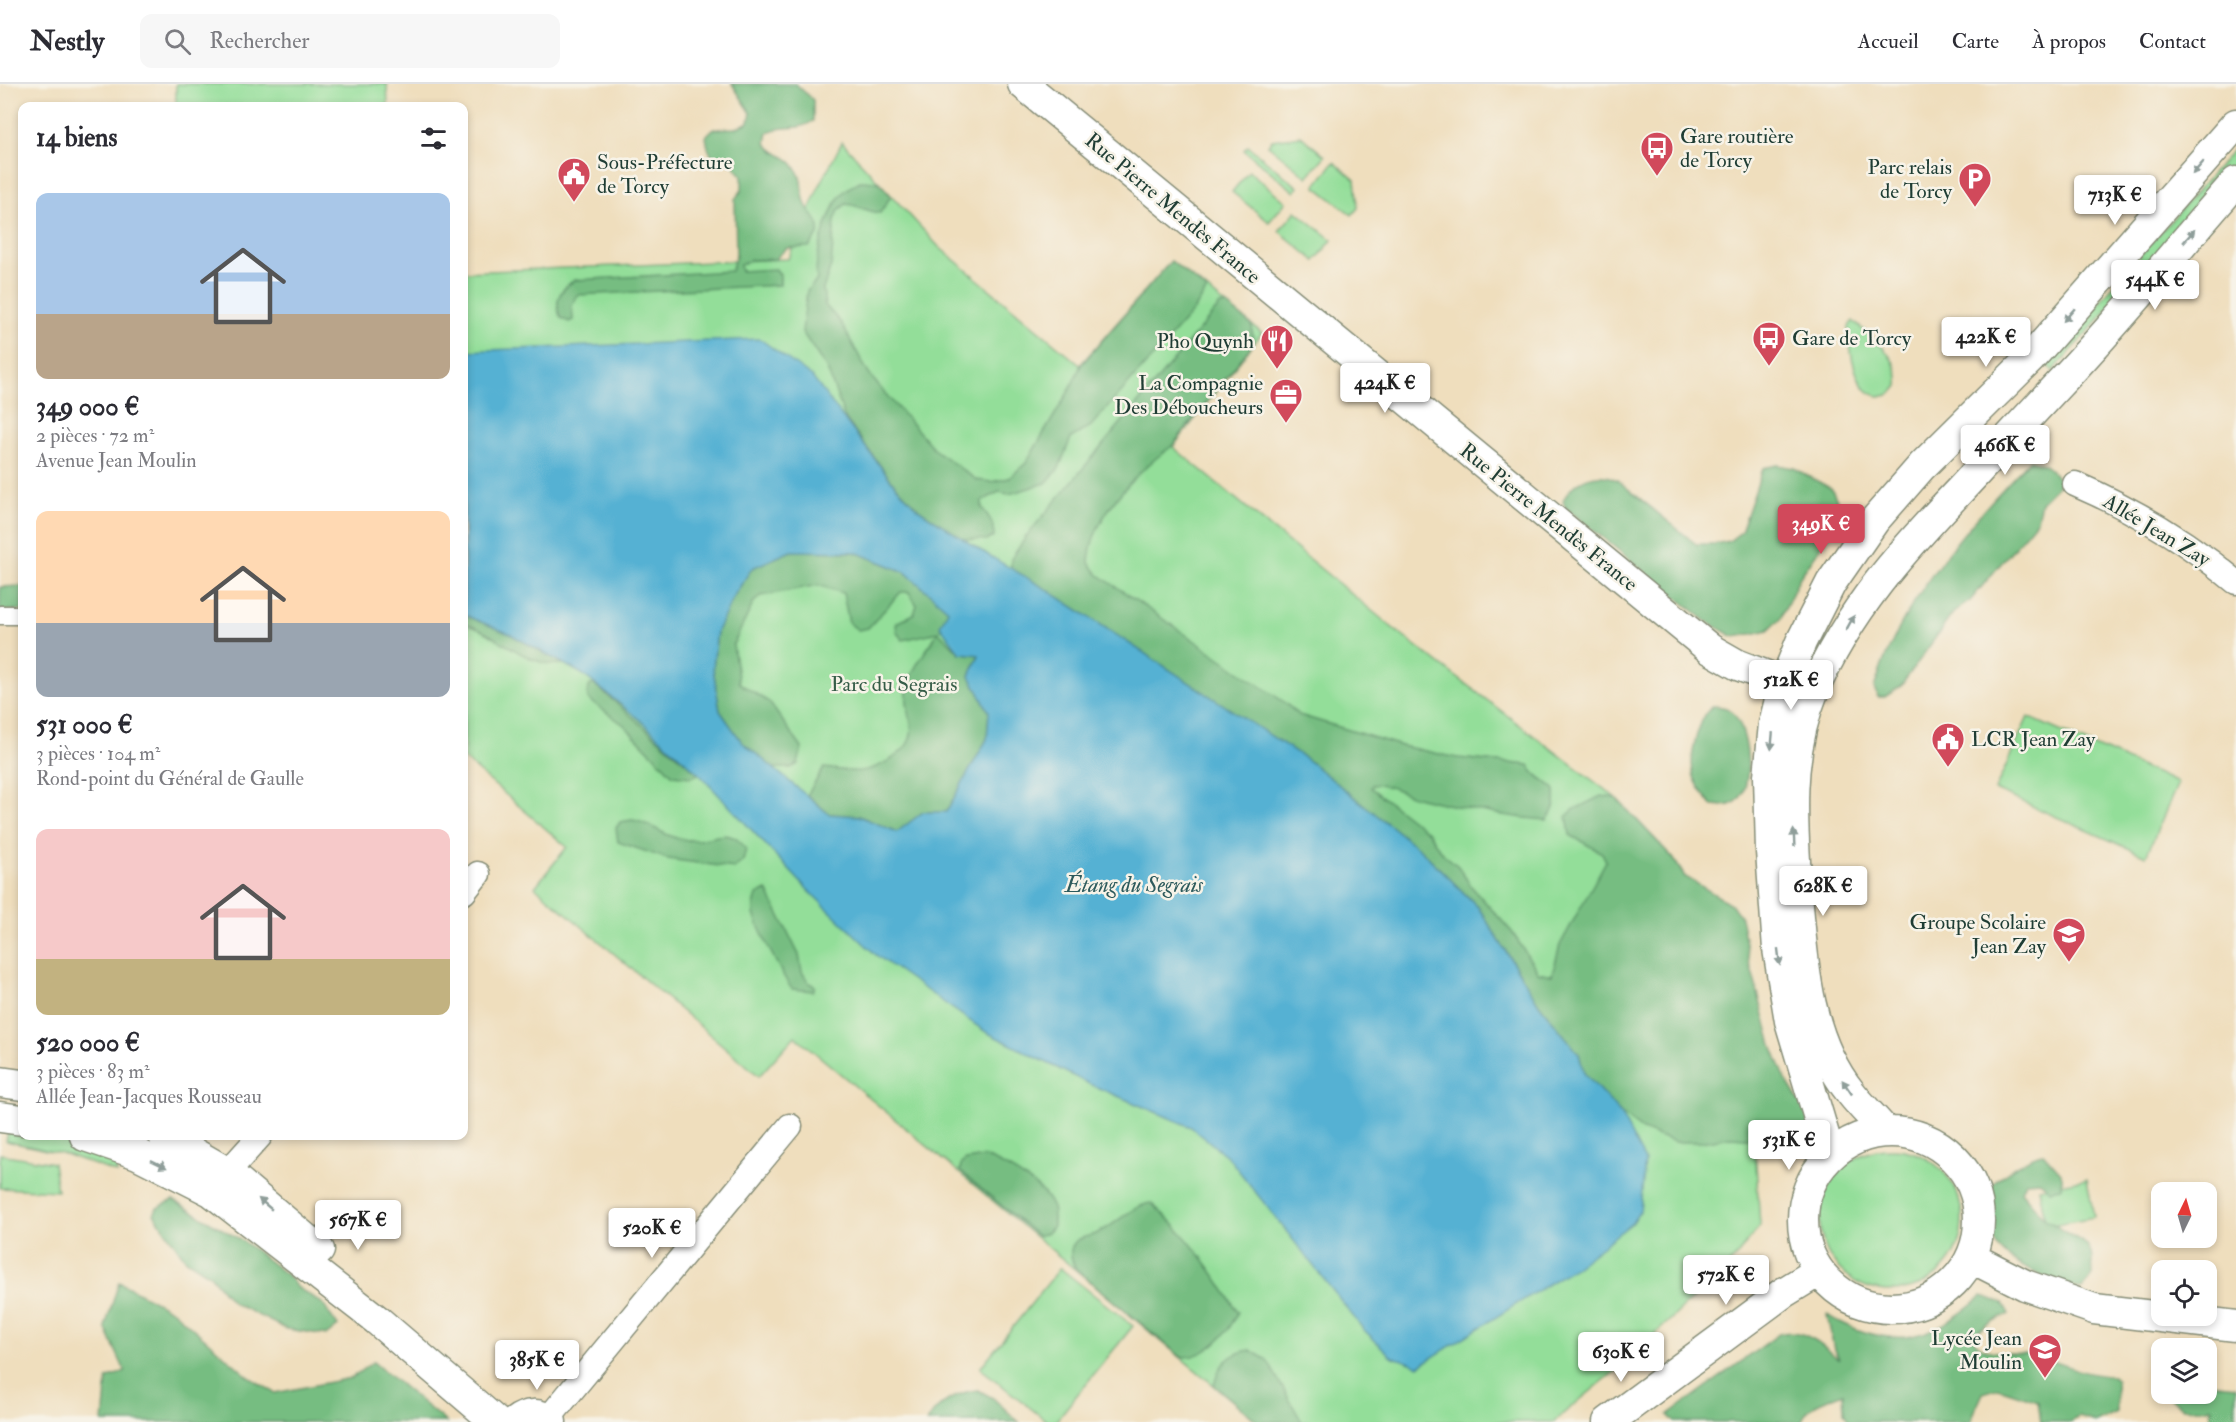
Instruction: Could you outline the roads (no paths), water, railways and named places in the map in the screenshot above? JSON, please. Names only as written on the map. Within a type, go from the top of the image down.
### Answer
[{"type":"street","name":"Rue Pierre Mendès France","points":[[1023,84],[1710,649],[1784,684],[1813,693]]},
{"type":"street","points":[[1830,1155],[1790,1022],[1778,949],[1771,857],[1769,776],[1774,724],[1784,684],[1801,642],[1831,583],[1874,520],[1922,466],[2030,359],[2236,124]]},
{"type":"street","points":[[1885,1131],[1850,1092],[1830,1060],[1819,1034],[1809,992],[1801,942],[1792,792],[1796,755],[1813,693],[1853,616],[1897,557],[2059,385],[2236,182]]},
{"type":"street","name":"Allée Jean Zay","points":[[2075,484],[2121,504],[2172,535],[2236,582]]},
{"type":"street","points":[[0,615],[18,615]]},
{"type":"street","points":[[0,1082],[18,1084]]},
{"type":"street","points":[[0,1117],[18,1119]]},
{"type":"street","points":[[169,1140],[509,1421],[531,1414],[550,1420],[790,1126]]},
{"type":"street","points":[[1885,1131],[1922,1136],[1953,1155],[1974,1186],[1981,1222],[1972,1258],[1954,1283],[1929,1301],[1899,1308],[1869,1305],[1840,1293],[1819,1271],[1805,1243],[1803,1211],[1811,1181],[1830,1155],[1855,1138],[1885,1131]]},
{"type":"street","points":[[97,1140],[220,1182]]},
{"type":"street","points":[[220,1182],[257,1140]]},
{"type":"street","points":[[1972,1258],[2025,1285],[2094,1309],[2236,1326]]},
{"type":"street","points":[[1608,1422],[1783,1293],[1819,1271]]},
{"type":"water","name":"Étang du Segrais","points":[[760,339],[812,377],[894,484],[918,509],[980,550],[1046,589],[1305,758],[1422,851],[1478,907],[1539,1004],[1579,1054],[1584,1073],[1620,1113],[1645,1161],[1640,1211],[1632,1223],[1575,1267],[1419,1366],[1391,1356],[1363,1329],[1228,1157],[1191,1127],[1089,1084],[986,1032],[876,955],[809,891],[699,774],[640,720],[582,674],[510,634],[468,617],[468,351]],"holes":[[[791,551],[855,552],[905,572],[948,610],[940,626],[960,653],[979,655],[970,676],[989,712],[987,739],[946,812],[923,812],[897,832],[859,816],[829,814],[742,742],[720,711],[713,668],[717,631],[735,594],[752,568]]]},
{"type":"place","name":"Gare routière de Torcy","points":[[1657,177]]},
{"type":"place","name":"Sous-Préfecture de Torcy","points":[[574,203]]},
{"type":"place","name":"Parc relais de Torcy","points":[[1975,208]]},
{"type":"place","name":"Gare de Torcy","points":[[1769,367]]},
{"type":"place","name":"Pho Quynh","points":[[1277,370]]},
{"type":"place","name":"La Compagnie Des Déboucheurs","points":[[1286,424]]},
{"type":"place","name":"LCR Jean Zay","points":[[1948,768]]},
{"type":"place","name":"Groupe Scolaire Jean Zay","points":[[2069,963]]},
{"type":"place","name":"Lycée Jean Moulin","points":[[2045,1379]]},
{"type":"park label","name":"Parc du Segrais","points":[[894,684]]}]
